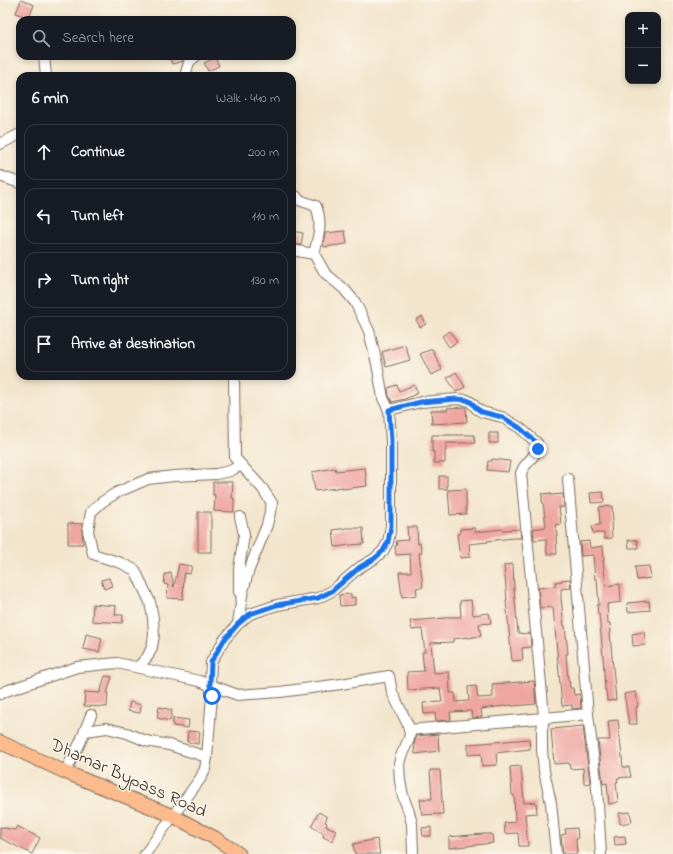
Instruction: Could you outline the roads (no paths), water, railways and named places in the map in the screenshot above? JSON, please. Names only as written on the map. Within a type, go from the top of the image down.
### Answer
[{"type":"main road","name":"Dhamar Bypass Road","points":[[0,742],[65,772],[173,816],[215,838],[239,854]]},
{"type":"street","points":[[44,60],[46,72]]},
{"type":"street","points":[[186,72],[189,62],[191,60]]},
{"type":"street","points":[[0,144],[16,136]]},
{"type":"street","points":[[0,176],[16,182]]},
{"type":"street","points":[[145,854],[200,779],[205,769],[212,696],[210,685],[211,662],[224,640],[238,624],[250,614],[277,605],[318,598],[332,591],[360,567],[374,559],[383,551],[388,542],[391,526],[391,441],[389,410],[383,398],[369,331],[355,302],[344,289],[325,274],[314,254],[321,224],[319,212],[316,206],[299,200],[296,196]]},
{"type":"street","points":[[296,251],[314,254]]},
{"type":"street","points":[[234,380],[235,458],[262,488],[272,503],[267,525],[248,572],[242,595],[238,624]]},
{"type":"street","points":[[389,410],[421,402],[457,399],[467,400],[482,412],[502,417],[520,428],[537,443],[538,449],[521,473],[544,718],[542,749],[544,771],[551,803],[556,854]]},
{"type":"street","points":[[138,667],[148,656],[152,647],[154,635],[150,602],[135,570],[121,563],[93,554],[88,531],[91,512],[102,502],[116,493],[148,479],[216,474],[230,471],[241,465]]},
{"type":"street","points":[[568,480],[588,714],[597,788],[601,854]]},
{"type":"street","points":[[238,624],[239,569],[244,534],[240,517]]},
{"type":"street","points":[[0,694],[77,667],[117,663],[199,681],[238,695],[280,692],[389,676],[392,692],[410,732],[409,739],[399,764],[403,796],[412,824],[413,854]]},
{"type":"street","points":[[409,730],[588,714]]},
{"type":"street","points":[[65,772],[80,743],[91,715]]},
{"type":"street","points":[[85,731],[107,728],[127,733],[146,741],[169,745],[207,757]]}]
